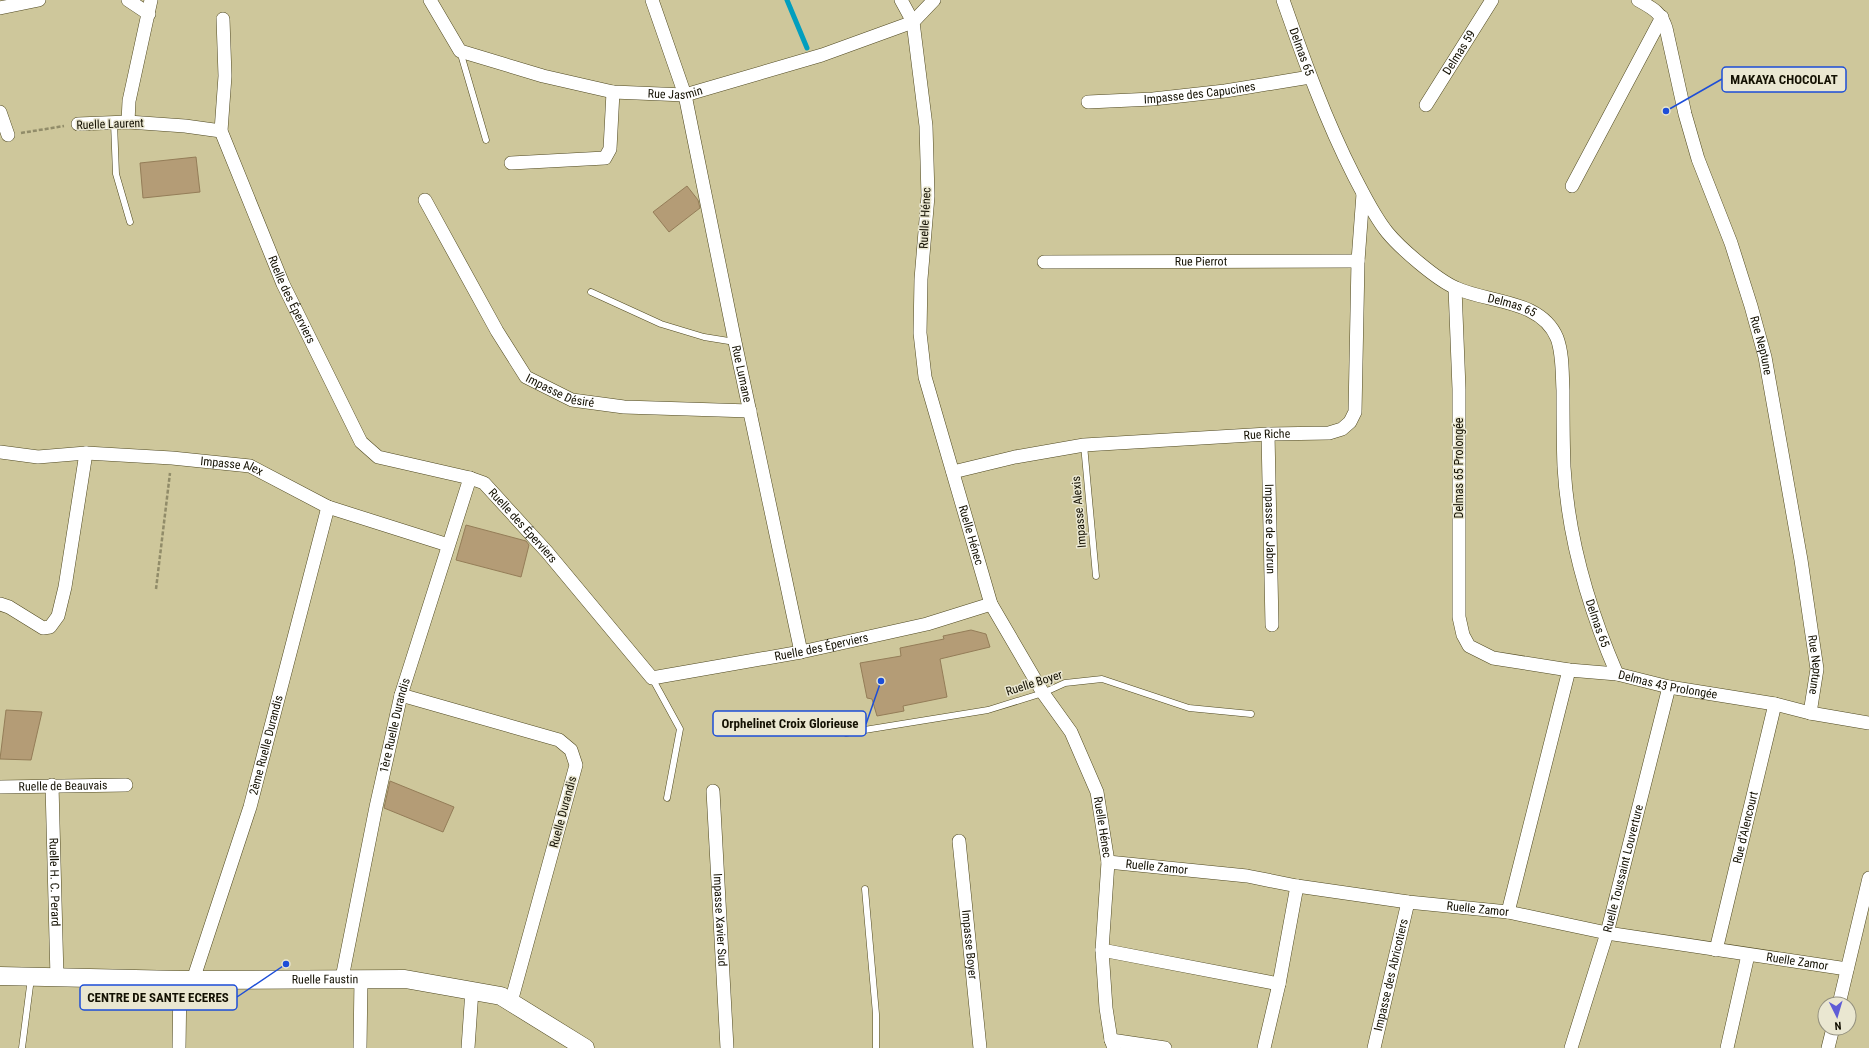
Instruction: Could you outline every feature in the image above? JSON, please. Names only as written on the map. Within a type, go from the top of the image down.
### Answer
[{"type":"street","points":[[0,8],[39,0]]},
{"type":"street","points":[[128,0],[149,14]]},
{"type":"street","points":[[128,122],[129,101],[151,0]]},
{"type":"street","points":[[430,0],[460,51]]},
{"type":"street","name":"Rue Lumane","points":[[652,0],[685,95],[735,342],[801,652]]},
{"type":"street","name":"Ruelle Hénec","points":[[901,0],[913,22],[926,126],[928,196],[921,279],[920,333],[925,377],[991,604],[1042,693],[1071,732],[1097,792],[1108,862],[1102,950],[1106,1008],[1112,1044]]},
{"type":"street","name":"Rue Jasmin","points":[[460,51],[543,76],[613,92],[685,95],[822,55],[913,22],[934,0]]},
{"type":"street","name":"Delmas 65","points":[[1283,0],[1310,77],[1337,142],[1363,194],[1387,232],[1419,263],[1455,288],[1532,311],[1547,323],[1557,338],[1562,366],[1564,468],[1570,527],[1602,639],[1617,674]]},
{"type":"street","name":"Delmas 59","points":[[1426,105],[1492,0]]},
{"type":"street","points":[[1572,186],[1662,17],[1656,10],[1638,0]]},
{"type":"street","name":"Rue Neptune","points":[[1662,17],[1666,28],[1685,114],[1698,159],[1731,243],[1765,357],[1801,560],[1817,669],[1810,713]]},
{"type":"street","name":"Ruelle des Éperviers","points":[[223,19],[225,76],[221,131],[283,284],[361,442],[378,456],[470,478],[484,483],[547,552],[652,678],[801,652],[927,624],[991,604]]},
{"type":"street","name":"Impasse des Capucines","points":[[1088,102],[1153,99],[1225,91],[1310,77]]},
{"type":"street","points":[[511,163],[605,158],[610,150],[613,92]]},
{"type":"street","points":[[0,112],[8,135]]},
{"type":"street","name":"Ruelle Laurent","points":[[78,124],[128,122],[185,126],[221,131]]},
{"type":"street","name":"Rue Riche","points":[[953,472],[1015,457],[1084,446],[1268,434],[1329,433],[1342,429],[1350,422],[1355,412],[1358,261],[1363,194]]},
{"type":"street","name":"Impasse Désiré","points":[[425,200],[497,331],[526,377],[572,400],[624,407],[750,411]]},
{"type":"street","name":"Rue Pierrot","points":[[1044,262],[1358,261]]},
{"type":"street","name":"Delmas 65 Prolongée","points":[[1455,288],[1460,389],[1459,618],[1463,634],[1469,646]]},
{"type":"street","name":"Impasse de Jabrun","points":[[1268,434],[1272,625]]},
{"type":"street","name":"Impasse Alex","points":[[0,452],[38,457],[86,453],[172,458],[250,466],[328,507],[448,545]]},
{"type":"street","points":[[0,604],[9,607],[43,628],[50,627],[58,616],[65,587],[86,453]]},
{"type":"street","name":"1ère Ruelle Durandis","points":[[342,978],[376,807],[401,695],[470,478]]},
{"type":"street","name":"2ème Ruelle Durandis","points":[[178,1048],[186,980],[250,807],[328,507]]},
{"type":"street","name":"Delmas 43 Prolongée","points":[[1469,646],[1493,658],[1569,670],[1617,674],[1669,686],[1775,704],[1810,713],[1869,723]]},
{"type":"street","points":[[1508,912],[1569,670]]},
{"type":"street","name":"Ruelle Toussaint Louverture","points":[[1571,1048],[1607,933],[1669,686]]},
{"type":"street","name":"Ruelle Durandis","points":[[401,695],[559,740],[571,750],[576,765],[511,1002]]},
{"type":"street","name":"Rue d'Alencourt","points":[[1716,950],[1775,704]]},
{"type":"street","name":"Ruelle H. C. Perard","points":[[52,785],[57,978]]},
{"type":"street","name":"Ruelle de Beauvais","points":[[0,787],[126,785]]},
{"type":"street","name":"Impasse Xavier Sud","points":[[713,791],[727,1048]]},
{"type":"street","name":"Impasse Boyer","points":[[958,841],[980,1048]]},
{"type":"street","name":"Ruelle Zamor","points":[[1108,862],[1248,876],[1297,886],[1408,902],[1508,912],[1607,933],[1748,956],[1847,969]]},
{"type":"street","points":[[1841,996],[1869,878]]},
{"type":"street","points":[[1264,1048],[1279,984],[1297,886]]},
{"type":"street","name":"Impasse des Abricotiers","points":[[1374,1048],[1408,902]]},
{"type":"street","points":[[1102,950],[1279,984]]},
{"type":"street","points":[[1727,1048],[1748,956]]},
{"type":"street","name":"Ruelle Faustin","points":[[0,976],[31,978],[186,980],[342,978],[405,979],[501,996],[585,1048]]},
{"type":"street","points":[[360,1048],[361,979]]},
{"type":"street","points":[[468,1048],[472,990]]},
{"type":"street","points":[[1828,1048],[1831,1036]]},
{"type":"street","points":[[1112,1044],[1165,1048]]},
{"type":"lane","points":[[460,51],[486,140]]},
{"type":"lane","points":[[114,122],[116,174],[130,222]]},
{"type":"lane","points":[[591,292],[661,324],[704,337],[735,342]]},
{"type":"lane","name":"Impasse Alexis","points":[[1084,446],[1096,576]]},
{"type":"lane","points":[[652,678],[680,729],[667,798]]},
{"type":"lane","name":"Ruelle Boyer","points":[[846,733],[988,710],[1042,693],[1065,683],[1102,679],[1189,708],[1251,714]]},
{"type":"lane","points":[[865,889],[876,1014],[876,1048]]},
{"type":"lane","points":[[22,1048],[31,978]]},
{"type":"path","name":"Ruelle Laurent","points":[[8,135],[78,124]]},
{"type":"path","points":[[156,589],[166,495],[172,458]]},
{"type":"building","points":[[196,157],[200,192],[143,198],[140,163]]},
{"type":"building","points":[[687,186],[698,200],[700,208],[669,232],[653,212]]},
{"type":"building","points":[[466,525],[526,541],[529,545],[521,577],[456,560]]},
{"type":"building","points":[[971,630],[986,634],[990,647],[940,659],[947,697],[903,706],[904,711],[877,716],[872,699],[867,698],[860,663],[901,656],[900,648],[944,639],[943,636]]},
{"type":"building","points":[[6,710],[42,712],[31,760],[0,759]]},
{"type":"building","points":[[390,781],[454,807],[443,832],[384,808]]},
{"type":"waterway","points":[[787,0],[807,48]]},
{"type":"place","name":"MAKAYA CHOCOLAT","points":[[1666,111]]},
{"type":"place","name":"Orphelinet Croix Glorieuse","points":[[881,681]]},
{"type":"place","name":"CENTRE DE SANTE ECERES","points":[[286,964]]}]
